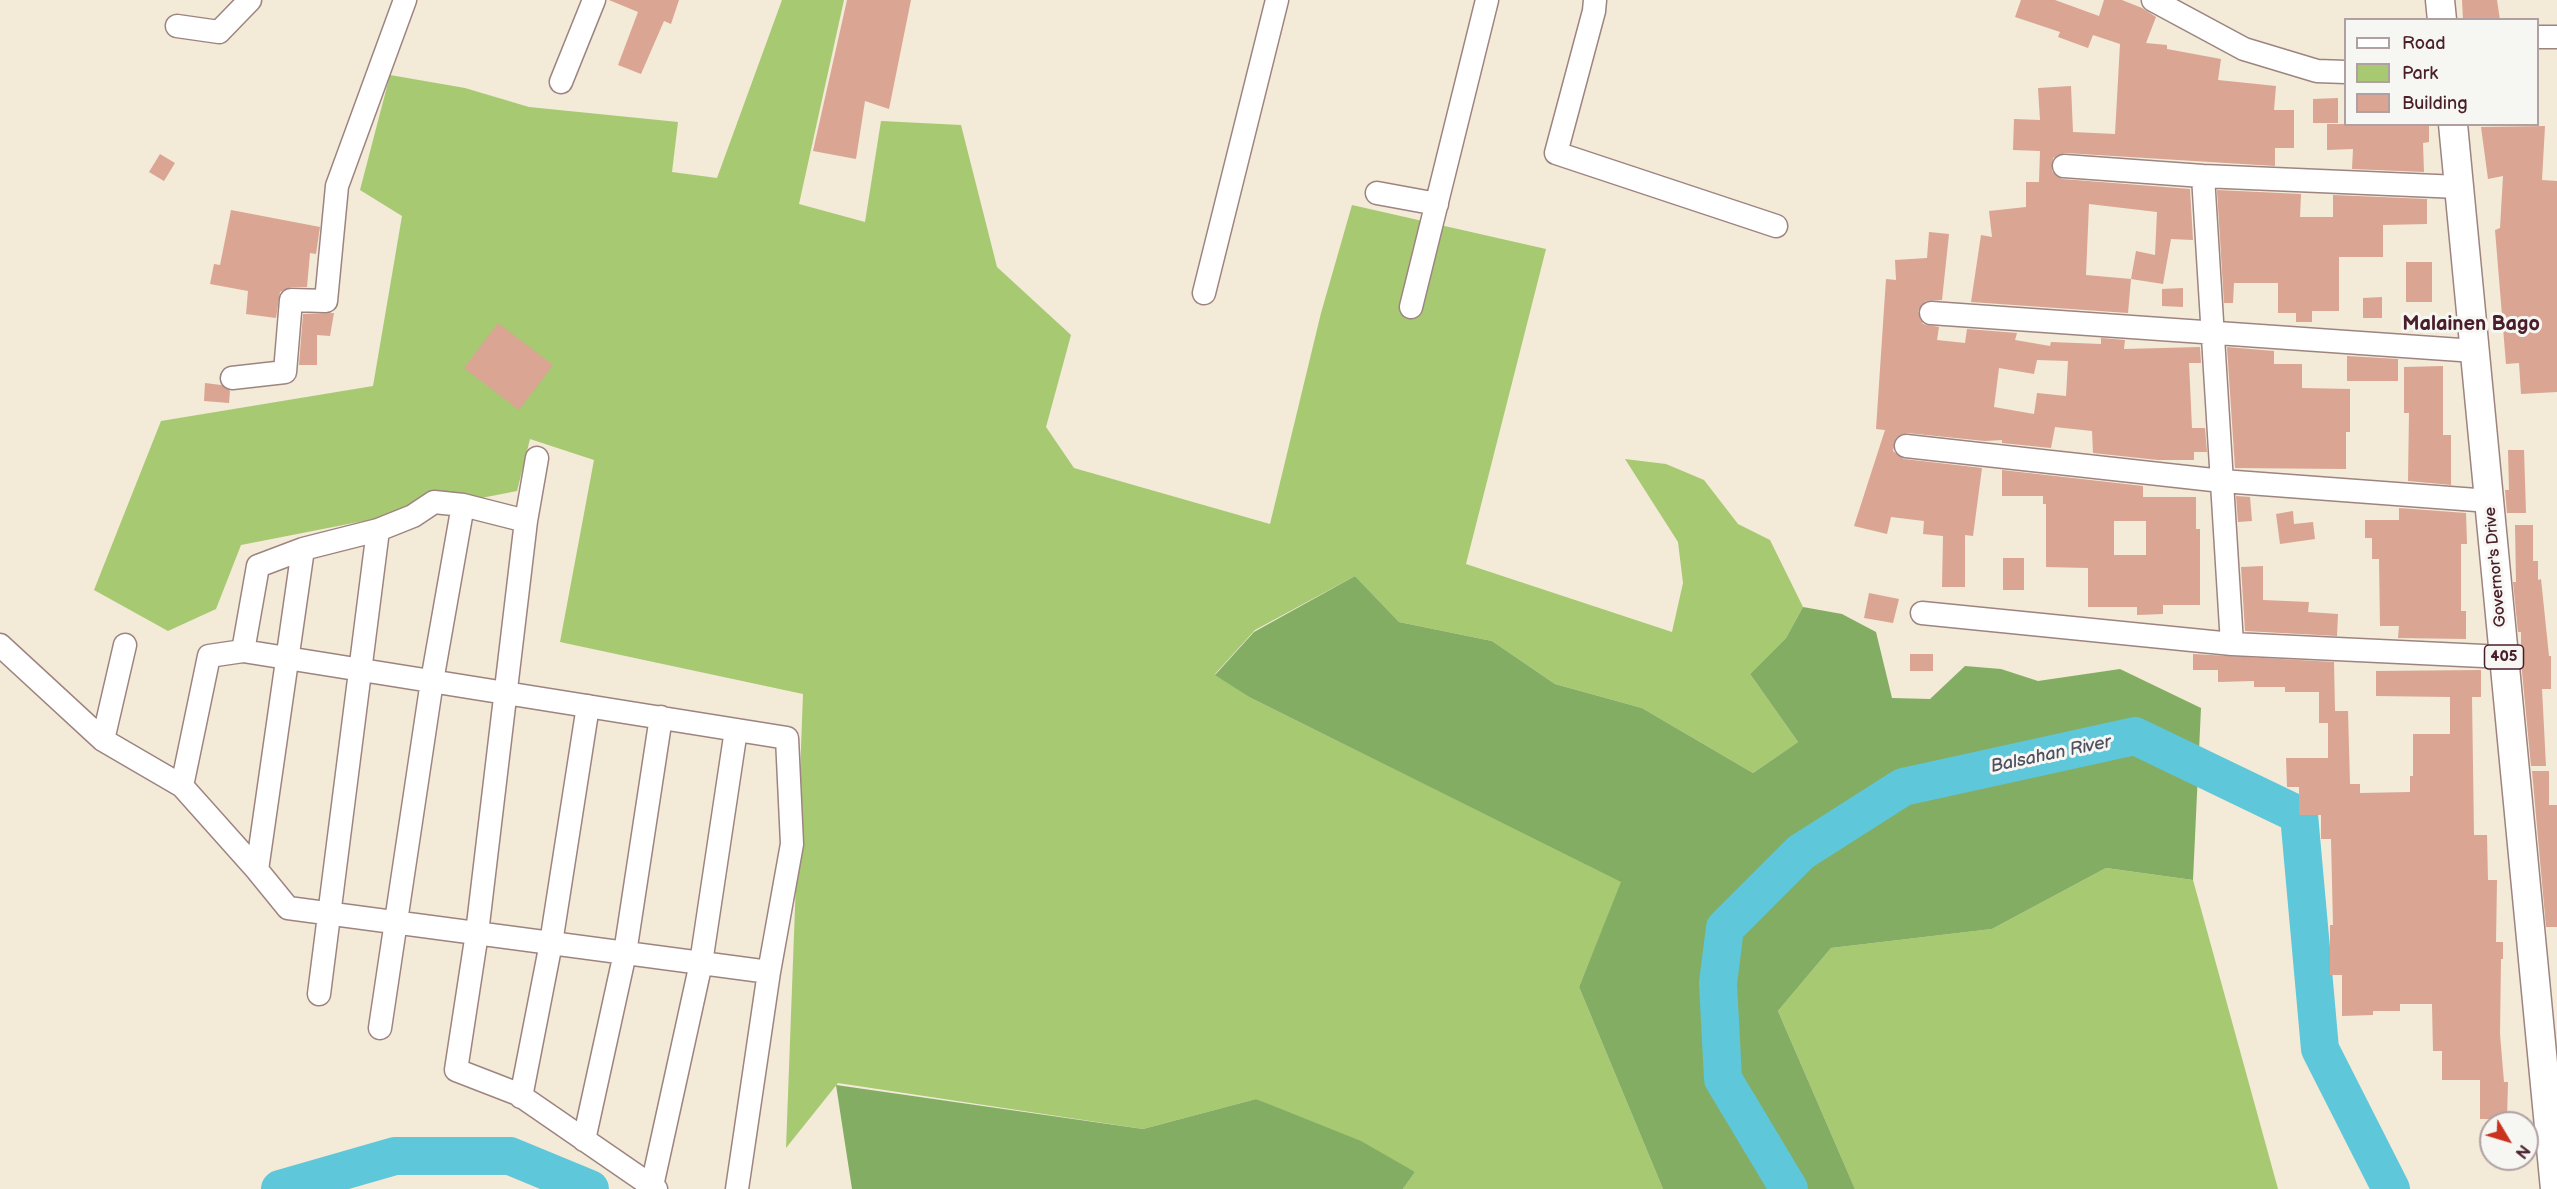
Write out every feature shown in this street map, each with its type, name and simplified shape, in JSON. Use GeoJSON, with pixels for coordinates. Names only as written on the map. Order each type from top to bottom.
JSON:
{"type":"FeatureCollection","features":[{"type":"Feature","properties":{"kind":"main road"},"geometry":{"type":"LineString","coordinates":[[2440,0],[2442,18]]}},
{"type":"Feature","properties":{"kind":"main road","name":"Governor's Drive"},"geometry":{"type":"LineString","coordinates":[[2453,126],[2504,657],[2551,1093],[2555,1189]]}},
{"type":"Feature","properties":{"kind":"street"},"geometry":{"type":"LineString","coordinates":[[177,26],[219,32],[250,0]]}},
{"type":"Feature","properties":{"kind":"street"},"geometry":{"type":"LineString","coordinates":[[232,378],[285,372],[291,300],[326,301],[337,186],[405,0]]}},
{"type":"Feature","properties":{"kind":"street"},"geometry":{"type":"LineString","coordinates":[[561,82],[594,0]]}},
{"type":"Feature","properties":{"kind":"street"},"geometry":{"type":"LineString","coordinates":[[1204,293],[1277,0]]}},
{"type":"Feature","properties":{"kind":"street"},"geometry":{"type":"LineString","coordinates":[[1411,307],[1487,0]]}},
{"type":"Feature","properties":{"kind":"street"},"geometry":{"type":"LineString","coordinates":[[1595,0],[1556,153],[1776,225]]}},
{"type":"Feature","properties":{"kind":"street"},"geometry":{"type":"LineString","coordinates":[[2153,0],[2244,49],[2318,71],[2344,72]]}},
{"type":"Feature","properties":{"kind":"street"},"geometry":{"type":"LineString","coordinates":[[2539,37],[2557,37]]}},
{"type":"Feature","properties":{"kind":"street"},"geometry":{"type":"LineString","coordinates":[[2064,166],[2203,176],[2459,187]]}},
{"type":"Feature","properties":{"kind":"street"},"geometry":{"type":"LineString","coordinates":[[2203,176],[2232,644]]}},
{"type":"Feature","properties":{"kind":"street"},"geometry":{"type":"LineString","coordinates":[[1377,193],[1437,204]]}},
{"type":"Feature","properties":{"kind":"street"},"geometry":{"type":"LineString","coordinates":[[1932,313],[2475,351]]}},
{"type":"Feature","properties":{"kind":"street"},"geometry":{"type":"LineString","coordinates":[[1906,447],[2222,481],[2490,501]]}},
{"type":"Feature","properties":{"kind":"street"},"geometry":{"type":"LineString","coordinates":[[537,458],[526,521],[477,933],[456,1070],[521,1097],[654,1188],[701,963],[736,730]]}},
{"type":"Feature","properties":{"kind":"street"},"geometry":{"type":"LineString","coordinates":[[243,651],[258,566],[303,549],[378,530],[413,516],[434,502],[463,505],[526,521]]}},
{"type":"Feature","properties":{"kind":"street"},"geometry":{"type":"LineString","coordinates":[[380,1028],[432,681],[463,505]]}},
{"type":"Feature","properties":{"kind":"street"},"geometry":{"type":"LineString","coordinates":[[319,994],[378,530]]}},
{"type":"Feature","properties":{"kind":"street"},"geometry":{"type":"LineString","coordinates":[[257,870],[303,549]]}},
{"type":"Feature","properties":{"kind":"street"},"geometry":{"type":"LineString","coordinates":[[1922,613],[2232,644],[2504,657]]}},
{"type":"Feature","properties":{"kind":"street"},"geometry":{"type":"LineString","coordinates":[[0,645],[103,740],[182,786],[288,908],[769,972]]}},
{"type":"Feature","properties":{"kind":"street"},"geometry":{"type":"LineString","coordinates":[[103,740],[125,645]]}},
{"type":"Feature","properties":{"kind":"street"},"geometry":{"type":"LineString","coordinates":[[182,786],[209,656],[243,651],[787,738],[792,844],[769,972],[737,1189]]}},
{"type":"Feature","properties":{"kind":"street"},"geometry":{"type":"LineString","coordinates":[[521,1097],[551,943],[588,706]]}},
{"type":"Feature","properties":{"kind":"street"},"geometry":{"type":"LineString","coordinates":[[584,1140],[625,953],[661,717]]}},
{"type":"Feature","properties":{"kind":"green space"},"geometry":{"type":"Polygon","coordinates":[[[782,0],[844,0],[799,204],[865,222],[881,121],[961,125],[997,267],[1071,335],[1046,427],[1074,468],[1270,524],[1321,313],[1352,205],[1546,249],[1466,564],[1672,632],[1683,583],[1678,542],[1625,459],[1666,464],[1704,480],[1738,524],[1770,540],[1803,607],[1786,638],[1750,674],[1798,742],[1753,773],[1642,708],[1555,684],[1492,641],[1399,622],[1355,576],[1255,630],[1215,674],[1249,697],[1622,882],[1579,987],[1663,1189],[1403,1189],[1415,1172],[1256,1099],[1143,1129],[838,1083],[786,1148],[803,694],[560,642],[594,460],[530,439],[517,491],[241,545],[216,609],[168,631],[94,590],[161,421],[373,386],[402,216],[360,190],[390,75],[465,88],[529,107],[678,122],[672,172],[717,178],[782,0]]]}},
{"type":"Feature","properties":{"kind":"green space"},"geometry":{"type":"Polygon","coordinates":[[[1355,576],[1399,622],[1492,641],[1555,684],[1642,708],[1753,773],[1798,742],[1750,674],[1786,638],[1803,607],[1842,614],[1876,632],[1892,698],[1930,699],[1965,666],[2001,669],[2038,681],[2120,669],[2201,708],[2193,880],[2106,868],[1992,929],[1831,948],[1778,1011],[1855,1189],[1663,1189],[1579,987],[1621,882],[1249,697],[1215,675],[1254,632],[1355,576]]]}},
{"type":"Feature","properties":{"kind":"green space"},"geometry":{"type":"Polygon","coordinates":[[[2106,868],[2193,880],[2278,1189],[1855,1189],[1778,1011],[1831,948],[1992,929],[2106,868]]]}},
{"type":"Feature","properties":{"kind":"green space"},"geometry":{"type":"Polygon","coordinates":[[[836,1085],[1143,1129],[1256,1099],[1361,1141],[1415,1172],[1403,1189],[852,1189],[836,1085]]]}},
{"type":"Feature","properties":{"kind":"building"},"geometry":{"type":"Polygon","coordinates":[[[609,0],[679,0],[671,24],[664,21],[641,74],[618,65],[638,12],[609,0]]]}},
{"type":"Feature","properties":{"kind":"building"},"geometry":{"type":"Polygon","coordinates":[[[847,0],[911,0],[889,109],[865,101],[856,159],[813,151],[847,0]]]}},
{"type":"Feature","properties":{"kind":"building"},"geometry":{"type":"Polygon","coordinates":[[[2021,0],[2055,0],[2099,16],[2104,0],[2122,0],[2156,17],[2146,43],[2167,45],[2167,49],[2221,59],[2218,80],[2276,86],[2274,110],[2294,110],[2294,148],[2275,148],[2275,166],[2065,153],[2053,158],[2052,171],[2062,179],[2190,189],[2193,240],[2171,239],[2163,284],[2131,279],[2128,313],[1971,302],[1981,235],[1992,237],[1989,211],[2026,207],[2026,182],[2039,182],[2040,151],[2013,150],[2014,119],[2040,120],[2038,88],[2071,86],[2073,132],[2115,134],[2120,44],[2093,35],[2088,48],[2058,37],[2060,32],[2015,17],[2021,0]],[[2089,204],[2086,275],[2131,279],[2136,251],[2155,255],[2157,212],[2089,204]]]}},
{"type":"Feature","properties":{"kind":"building"},"geometry":{"type":"Polygon","coordinates":[[[2462,0],[2497,0],[2500,18],[2463,18],[2462,0]]]}},
{"type":"Feature","properties":{"kind":"building"},"geometry":{"type":"Polygon","coordinates":[[[2338,98],[2338,123],[2313,123],[2313,99],[2338,98]]]}},
{"type":"Feature","properties":{"kind":"building"},"geometry":{"type":"Polygon","coordinates":[[[2327,124],[2429,126],[2429,142],[2423,143],[2424,172],[2352,169],[2353,149],[2327,150],[2327,124]]]}},
{"type":"Feature","properties":{"kind":"building"},"geometry":{"type":"Polygon","coordinates":[[[2545,126],[2542,180],[2557,181],[2557,392],[2521,394],[2519,363],[2506,364],[2495,230],[2500,228],[2503,176],[2488,179],[2481,127],[2545,126]]]}},
{"type":"Feature","properties":{"kind":"building"},"geometry":{"type":"Polygon","coordinates":[[[160,154],[175,163],[164,181],[149,172],[160,154]]]}},
{"type":"Feature","properties":{"kind":"building"},"geometry":{"type":"Polygon","coordinates":[[[2217,190],[2301,194],[2300,217],[2333,217],[2333,195],[2427,199],[2427,224],[2383,225],[2383,257],[2339,257],[2339,311],[2312,311],[2312,322],[2296,322],[2296,313],[2278,313],[2278,283],[2234,283],[2233,303],[2224,303],[2217,190]]]}},
{"type":"Feature","properties":{"kind":"building"},"geometry":{"type":"Polygon","coordinates":[[[231,210],[320,227],[316,254],[310,253],[307,287],[291,287],[280,292],[276,318],[246,314],[248,291],[210,284],[214,264],[220,265],[231,210]]]}},
{"type":"Feature","properties":{"kind":"building"},"geometry":{"type":"Polygon","coordinates":[[[1929,232],[1949,234],[1942,300],[1926,301],[1918,311],[1923,324],[1939,327],[1937,340],[1965,343],[1967,329],[2017,333],[2015,340],[2050,346],[2051,342],[2101,344],[2101,338],[2125,340],[2124,349],[2200,347],[2201,363],[2189,363],[2192,428],[2205,428],[2207,452],[2194,452],[2194,460],[2158,460],[2093,453],[2092,431],[2055,427],[2051,448],[2002,443],[2002,440],[1985,441],[1907,433],[1896,438],[1893,451],[1904,459],[1982,468],[1973,536],[1965,535],[1965,587],[1942,587],[1943,536],[1923,534],[1924,521],[1891,517],[1887,534],[1854,526],[1885,430],[1876,429],[1886,279],[1896,280],[1895,260],[1927,258],[1929,232]],[[2037,360],[2034,374],[1999,368],[1994,407],[2034,414],[2037,393],[2066,396],[2068,361],[2037,360]]]}},
{"type":"Feature","properties":{"kind":"building"},"geometry":{"type":"Polygon","coordinates":[[[2406,262],[2432,262],[2432,302],[2406,302],[2406,262]]]}},
{"type":"Feature","properties":{"kind":"building"},"geometry":{"type":"Polygon","coordinates":[[[2183,288],[2183,307],[2162,306],[2162,289],[2183,288]]]}},
{"type":"Feature","properties":{"kind":"building"},"geometry":{"type":"Polygon","coordinates":[[[2382,297],[2382,318],[2363,318],[2363,298],[2382,297]]]}},
{"type":"Feature","properties":{"kind":"building"},"geometry":{"type":"Polygon","coordinates":[[[334,313],[330,336],[317,335],[317,365],[299,365],[303,314],[334,313]]]}},
{"type":"Feature","properties":{"kind":"building"},"geometry":{"type":"Polygon","coordinates":[[[498,323],[553,365],[519,410],[464,368],[498,323]]]}},
{"type":"Feature","properties":{"kind":"building"},"geometry":{"type":"Polygon","coordinates":[[[2227,347],[2274,351],[2274,364],[2302,364],[2302,388],[2350,389],[2350,432],[2346,432],[2346,469],[2235,468],[2227,347]]]}},
{"type":"Feature","properties":{"kind":"building"},"geometry":{"type":"Polygon","coordinates":[[[2347,356],[2398,359],[2398,381],[2347,381],[2347,356]]]}},
{"type":"Feature","properties":{"kind":"building"},"geometry":{"type":"Polygon","coordinates":[[[2443,366],[2443,435],[2451,435],[2451,485],[2408,481],[2409,413],[2404,413],[2404,367],[2443,366]]]}},
{"type":"Feature","properties":{"kind":"building"},"geometry":{"type":"Polygon","coordinates":[[[205,383],[221,385],[230,391],[229,403],[204,401],[205,383]]]}},
{"type":"Feature","properties":{"kind":"building"},"geometry":{"type":"Polygon","coordinates":[[[2508,450],[2524,450],[2526,513],[2507,513],[2505,490],[2509,490],[2508,450]]]}},
{"type":"Feature","properties":{"kind":"building"},"geometry":{"type":"Polygon","coordinates":[[[2002,470],[2143,486],[2143,497],[2196,497],[2196,529],[2200,529],[2200,605],[2163,605],[2163,614],[2137,615],[2137,607],[2088,607],[2088,568],[2046,567],[2046,504],[2043,504],[2043,496],[2002,496],[2002,470]],[[2114,521],[2114,555],[2146,555],[2146,521],[2114,521]]]}},
{"type":"Feature","properties":{"kind":"building"},"geometry":{"type":"Polygon","coordinates":[[[2236,496],[2250,497],[2252,521],[2238,522],[2236,496]]]}},
{"type":"Feature","properties":{"kind":"building"},"geometry":{"type":"Polygon","coordinates":[[[2399,508],[2466,513],[2467,544],[2461,544],[2461,611],[2466,611],[2466,639],[2398,638],[2399,626],[2380,626],[2379,559],[2372,559],[2372,538],[2365,538],[2365,520],[2399,520],[2399,508]]]}},
{"type":"Feature","properties":{"kind":"building"},"geometry":{"type":"Polygon","coordinates":[[[2293,511],[2294,524],[2313,522],[2315,539],[2280,544],[2276,514],[2293,511]]]}},
{"type":"Feature","properties":{"kind":"building"},"geometry":{"type":"Polygon","coordinates":[[[2515,525],[2533,525],[2533,561],[2538,561],[2538,580],[2541,579],[2549,656],[2551,656],[2551,689],[2542,689],[2546,766],[2531,766],[2521,661],[2521,632],[2518,632],[2513,582],[2516,582],[2515,525]]]}},
{"type":"Feature","properties":{"kind":"building"},"geometry":{"type":"Polygon","coordinates":[[[2003,558],[2024,558],[2024,590],[2003,590],[2003,558]]]}},
{"type":"Feature","properties":{"kind":"building"},"geometry":{"type":"Polygon","coordinates":[[[2263,566],[2263,600],[2309,602],[2308,612],[2338,614],[2337,636],[2245,631],[2241,567],[2263,566]]]}},
{"type":"Feature","properties":{"kind":"building"},"geometry":{"type":"Polygon","coordinates":[[[1869,593],[1899,599],[1893,623],[1864,618],[1869,593]]]}},
{"type":"Feature","properties":{"kind":"building"},"geometry":{"type":"Polygon","coordinates":[[[1910,654],[1933,654],[1933,671],[1910,671],[1910,654]]]}},
{"type":"Feature","properties":{"kind":"building"},"geometry":{"type":"Polygon","coordinates":[[[2193,654],[2334,662],[2335,711],[2348,711],[2350,784],[2360,784],[2360,793],[2410,792],[2410,776],[2413,776],[2413,734],[2450,734],[2450,697],[2376,696],[2376,671],[2481,670],[2481,697],[2472,697],[2474,835],[2487,835],[2488,880],[2497,880],[2496,942],[2503,942],[2500,1034],[2504,1082],[2508,1082],[2507,1111],[2480,1111],[2480,1080],[2442,1080],[2442,1051],[2433,1051],[2432,1004],[2400,1004],[2400,1011],[2373,1011],[2373,1015],[2342,1016],[2342,975],[2330,975],[2330,925],[2333,925],[2331,839],[2321,839],[2321,815],[2299,815],[2299,787],[2287,787],[2286,758],[2328,758],[2328,723],[2319,723],[2319,692],[2285,692],[2285,687],[2254,687],[2254,681],[2218,682],[2218,670],[2193,670],[2193,654]]]}},
{"type":"Feature","properties":{"kind":"building"},"geometry":{"type":"Polygon","coordinates":[[[2532,771],[2549,771],[2549,805],[2557,805],[2557,927],[2546,927],[2532,771]]]}},
{"type":"Feature","properties":{"kind":"waterway","name":"Balsahan River"},"geometry":{"type":"LineString","coordinates":[[1789,1189],[1723,1079],[1718,983],[1725,928],[1801,852],[1903,787],[2135,736],[2299,815],[2320,1049],[2391,1189]]}},
{"type":"Feature","properties":{"kind":"waterway","name":"Balsahan River"},"geometry":{"type":"LineString","coordinates":[[280,1189],[395,1156],[510,1156],[590,1189]]}},
{"type":"Feature","properties":{"kind":"district","name":"Malainen Bago"},"geometry":{"type":"Point","coordinates":[2471,325]}}]}
